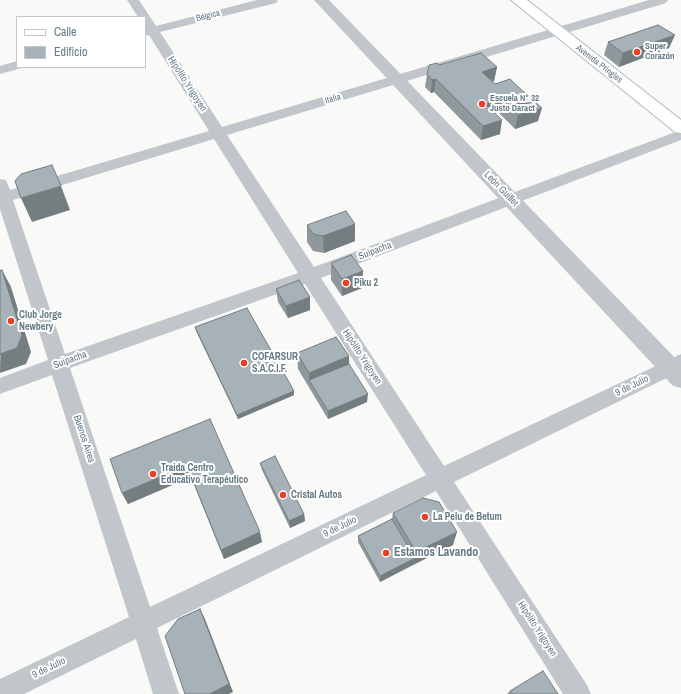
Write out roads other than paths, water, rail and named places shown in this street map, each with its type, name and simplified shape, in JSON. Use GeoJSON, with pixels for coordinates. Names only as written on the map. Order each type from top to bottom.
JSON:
{"type":"FeatureCollection","features":[{"type":"Feature","properties":{"kind":"main road","name":"Avenida Pringles"},"geometry":{"type":"LineString","coordinates":[[518,0],[681,128]]}},
{"type":"Feature","properties":{"kind":"street","name":"Hipólito Yrigoyen"},"geometry":{"type":"LineString","coordinates":[[133,0],[141,16]]}},
{"type":"Feature","properties":{"kind":"street","name":"Bélgica"},"geometry":{"type":"LineString","coordinates":[[146,25],[272,0]]}},
{"type":"Feature","properties":{"kind":"street","name":"León Guillet"},"geometry":{"type":"LineString","coordinates":[[320,0],[511,200],[677,369]]}},
{"type":"Feature","properties":{"kind":"street","name":"Italia"},"geometry":{"type":"LineString","coordinates":[[2,191],[218,134],[662,0]]}},
{"type":"Feature","properties":{"kind":"street","name":"Hipólito Yrigoyen"},"geometry":{"type":"LineString","coordinates":[[146,25],[310,276],[578,694]]}},
{"type":"Feature","properties":{"kind":"street"},"geometry":{"type":"LineString","coordinates":[[0,70],[16,65]]}},
{"type":"Feature","properties":{"kind":"street","name":"Suipacha"},"geometry":{"type":"LineString","coordinates":[[0,386],[310,276],[681,135]]}},
{"type":"Feature","properties":{"kind":"street","name":"Buenos Aires"},"geometry":{"type":"LineString","coordinates":[[2,191],[166,694]]}},
{"type":"Feature","properties":{"kind":"street","name":"9 de Julio"},"geometry":{"type":"LineString","coordinates":[[0,692],[440,479],[677,369]]}},
{"type":"Feature","properties":{"kind":"place","name":"Super Corazón"},"geometry":{"type":"Point","coordinates":[637,52]}},
{"type":"Feature","properties":{"kind":"place","name":"Escuela N° 32 Justo Daract"},"geometry":{"type":"Point","coordinates":[482,104]}},
{"type":"Feature","properties":{"kind":"place","name":"Piku 2"},"geometry":{"type":"Point","coordinates":[346,283]}},
{"type":"Feature","properties":{"kind":"place","name":"Club Jorge Newbery"},"geometry":{"type":"Point","coordinates":[11,321]}},
{"type":"Feature","properties":{"kind":"place","name":"COFARSUR S.A.C.I.F."},"geometry":{"type":"Point","coordinates":[244,363]}},
{"type":"Feature","properties":{"kind":"place","name":"Traida Centro Educativo Terapéutico"},"geometry":{"type":"Point","coordinates":[153,474]}},
{"type":"Feature","properties":{"kind":"place","name":"Cristal Autos"},"geometry":{"type":"Point","coordinates":[283,495]}},
{"type":"Feature","properties":{"kind":"place","name":"La Pelu de Betum"},"geometry":{"type":"Point","coordinates":[425,517]}},
{"type":"Feature","properties":{"kind":"place","name":"Estamos Lavando"},"geometry":{"type":"Point","coordinates":[386,553]}}]}
